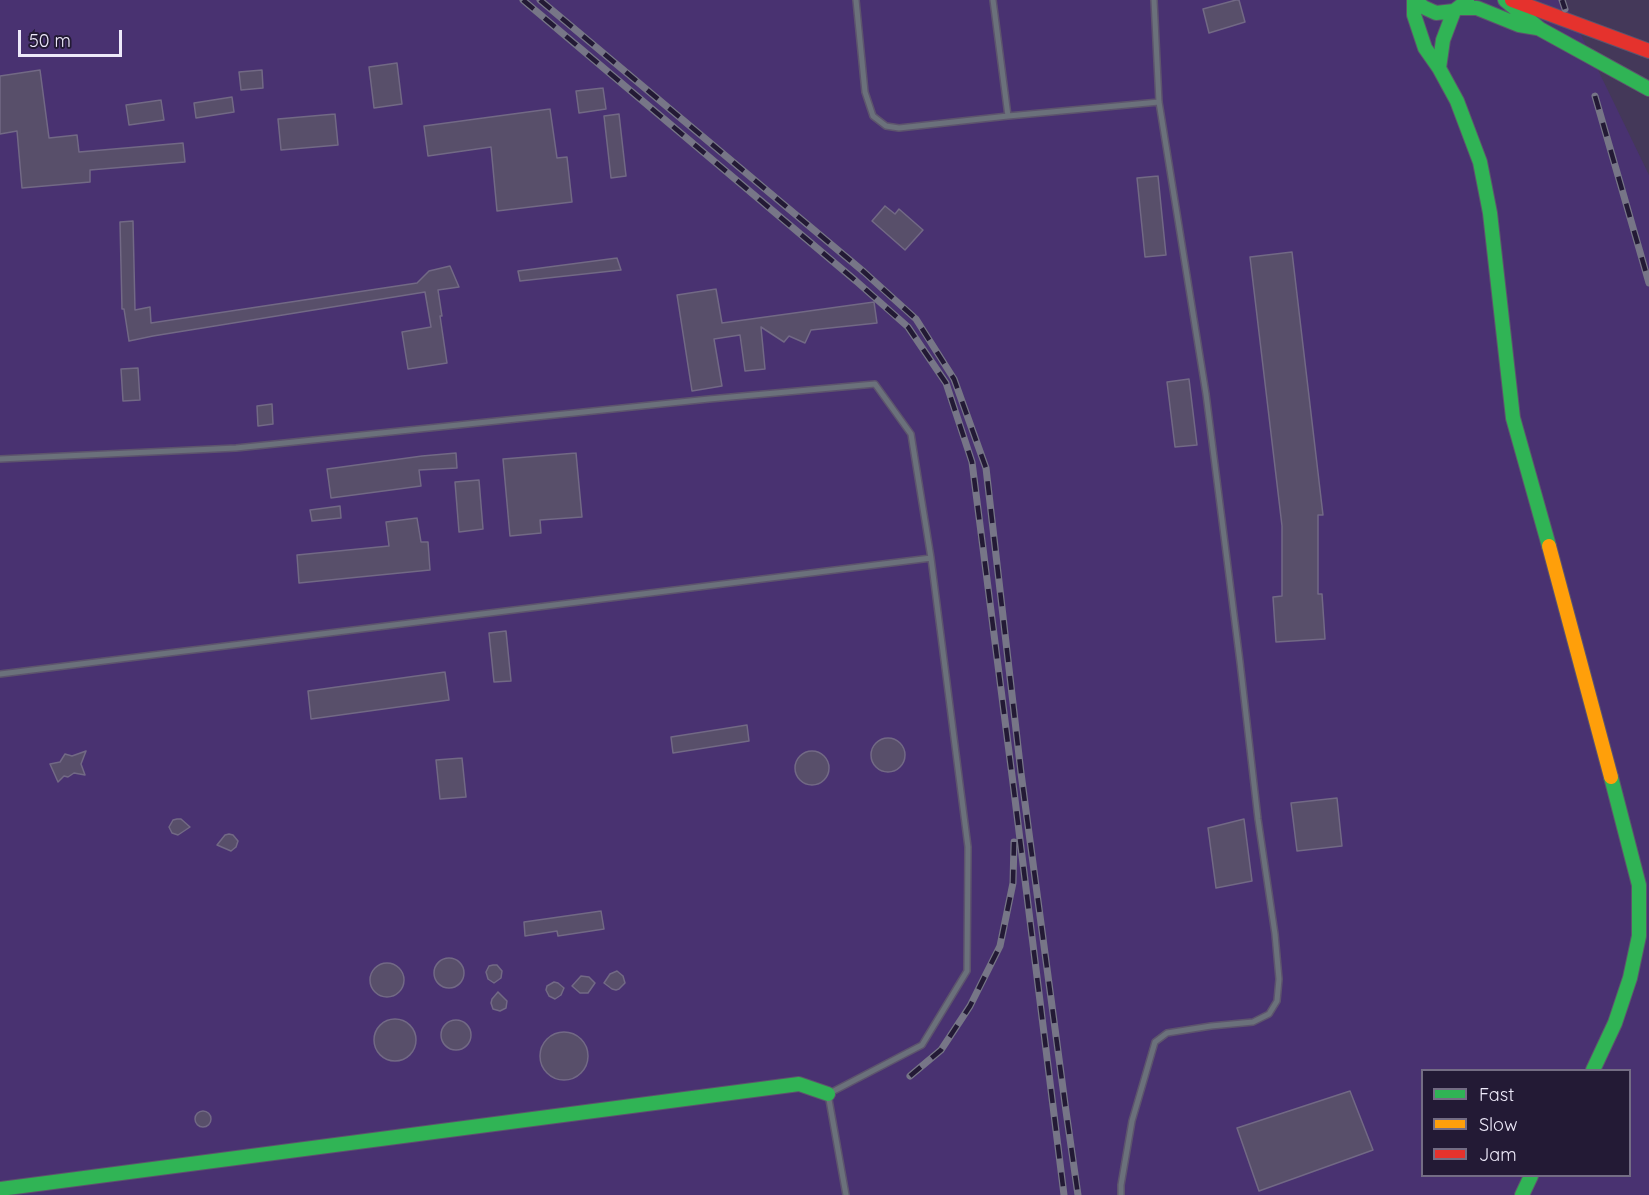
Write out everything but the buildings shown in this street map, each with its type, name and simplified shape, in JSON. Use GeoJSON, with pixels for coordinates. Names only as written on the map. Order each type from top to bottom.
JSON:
{"type":"FeatureCollection","features":[{"type":"Feature","properties":{"kind":"street"},"geometry":{"type":"LineString","coordinates":[[1415,0],[1422,8],[1436,13],[1461,6],[1477,8],[1519,25],[1540,29]]}},
{"type":"Feature","properties":{"kind":"street"},"geometry":{"type":"LineString","coordinates":[[1415,0],[1414,15],[1425,48],[1457,101],[1480,162],[1490,213],[1513,418],[1553,559],[1639,885],[1639,936],[1630,978],[1615,1023],[1594,1069]]}},
{"type":"Feature","properties":{"kind":"street"},"geometry":{"type":"LineString","coordinates":[[1505,0],[1540,29],[1649,89]]}},
{"type":"Feature","properties":{"kind":"street"},"geometry":{"type":"LineString","coordinates":[[1512,0],[1649,51]]}},
{"type":"Feature","properties":{"kind":"street"},"geometry":{"type":"LineString","coordinates":[[1439,68],[1443,39],[1461,6]]}},
{"type":"Feature","properties":{"kind":"street"},"geometry":{"type":"LineString","coordinates":[[0,1189],[800,1084],[828,1094]]}},
{"type":"Feature","properties":{"kind":"street"},"geometry":{"type":"LineString","coordinates":[[1522,1195],[1531,1177]]}},
{"type":"Feature","properties":{"kind":"street"},"geometry":{"type":"LineString","coordinates":[[1529,1195],[1532,1177]]}},
{"type":"Feature","properties":{"kind":"lane"},"geometry":{"type":"LineString","coordinates":[[856,0],[865,92],[873,116],[886,126],[899,128],[1160,102]]}},
{"type":"Feature","properties":{"kind":"lane"},"geometry":{"type":"LineString","coordinates":[[993,0],[1008,116]]}},
{"type":"Feature","properties":{"kind":"lane"},"geometry":{"type":"LineString","coordinates":[[1121,1195],[1132,1121],[1155,1042],[1167,1033],[1253,1022],[1269,1014],[1277,1001],[1279,979],[1206,394],[1160,102],[1154,0]]}},
{"type":"Feature","properties":{"kind":"lane"},"geometry":{"type":"LineString","coordinates":[[0,459],[236,448],[874,384],[911,434],[931,558],[968,847],[967,971],[922,1045],[828,1094],[846,1195]]}},
{"type":"Feature","properties":{"kind":"lane"},"geometry":{"type":"LineString","coordinates":[[0,674],[931,558]]}},
{"type":"Feature","properties":{"kind":"shaded area"},"geometry":{"type":"Polygon","coordinates":[[[0,0],[1564,0],[1649,175],[1649,1195],[0,1195],[0,0]]]}},
{"type":"Feature","properties":{"kind":"railway"},"geometry":{"type":"LineString","coordinates":[[523,0],[908,327],[946,383],[972,462],[1064,1195]]}},
{"type":"Feature","properties":{"kind":"railway"},"geometry":{"type":"LineString","coordinates":[[540,0],[864,272],[916,319],[954,379],[986,468],[1021,773],[1078,1195]]}},
{"type":"Feature","properties":{"kind":"railway"},"geometry":{"type":"LineString","coordinates":[[1562,0],[1565,9]]}},
{"type":"Feature","properties":{"kind":"railway"},"geometry":{"type":"LineString","coordinates":[[1595,96],[1649,283]]}},
{"type":"Feature","properties":{"kind":"railway"},"geometry":{"type":"LineString","coordinates":[[910,1076],[941,1050],[970,1006],[1000,946],[1013,883],[1014,842]]}},
{"type":"Feature","properties":{"kind":"traffic: fast"},"geometry":{"type":"LineString","coordinates":[[1414,0],[1414,15],[1425,48],[1457,101],[1480,162],[1490,213],[1513,418],[1549,546]]}},
{"type":"Feature","properties":{"kind":"traffic: fast"},"geometry":{"type":"LineString","coordinates":[[1415,0],[1436,13],[1454,11],[1467,1]]}},
{"type":"Feature","properties":{"kind":"traffic: fast"},"geometry":{"type":"LineString","coordinates":[[1505,0],[1540,29],[1649,89]]}},
{"type":"Feature","properties":{"kind":"traffic: fast"},"geometry":{"type":"LineString","coordinates":[[1459,8],[1477,8],[1519,25],[1537,28]]}},
{"type":"Feature","properties":{"kind":"traffic: fast"},"geometry":{"type":"LineString","coordinates":[[1439,68],[1443,40],[1454,11]]}},
{"type":"Feature","properties":{"kind":"traffic: fast"},"geometry":{"type":"LineString","coordinates":[[1593,1069],[1615,1023],[1630,978],[1639,936],[1639,885],[1611,777]]}},
{"type":"Feature","properties":{"kind":"traffic: fast"},"geometry":{"type":"LineString","coordinates":[[0,1189],[799,1084],[828,1094]]}},
{"type":"Feature","properties":{"kind":"traffic: fast"},"geometry":{"type":"LineString","coordinates":[[1522,1195],[1531,1177]]}},
{"type":"Feature","properties":{"kind":"traffic: slow"},"geometry":{"type":"LineString","coordinates":[[1549,546],[1611,777]]}},
{"type":"Feature","properties":{"kind":"traffic: jam"},"geometry":{"type":"LineString","coordinates":[[1512,0],[1649,51]]}}]}
